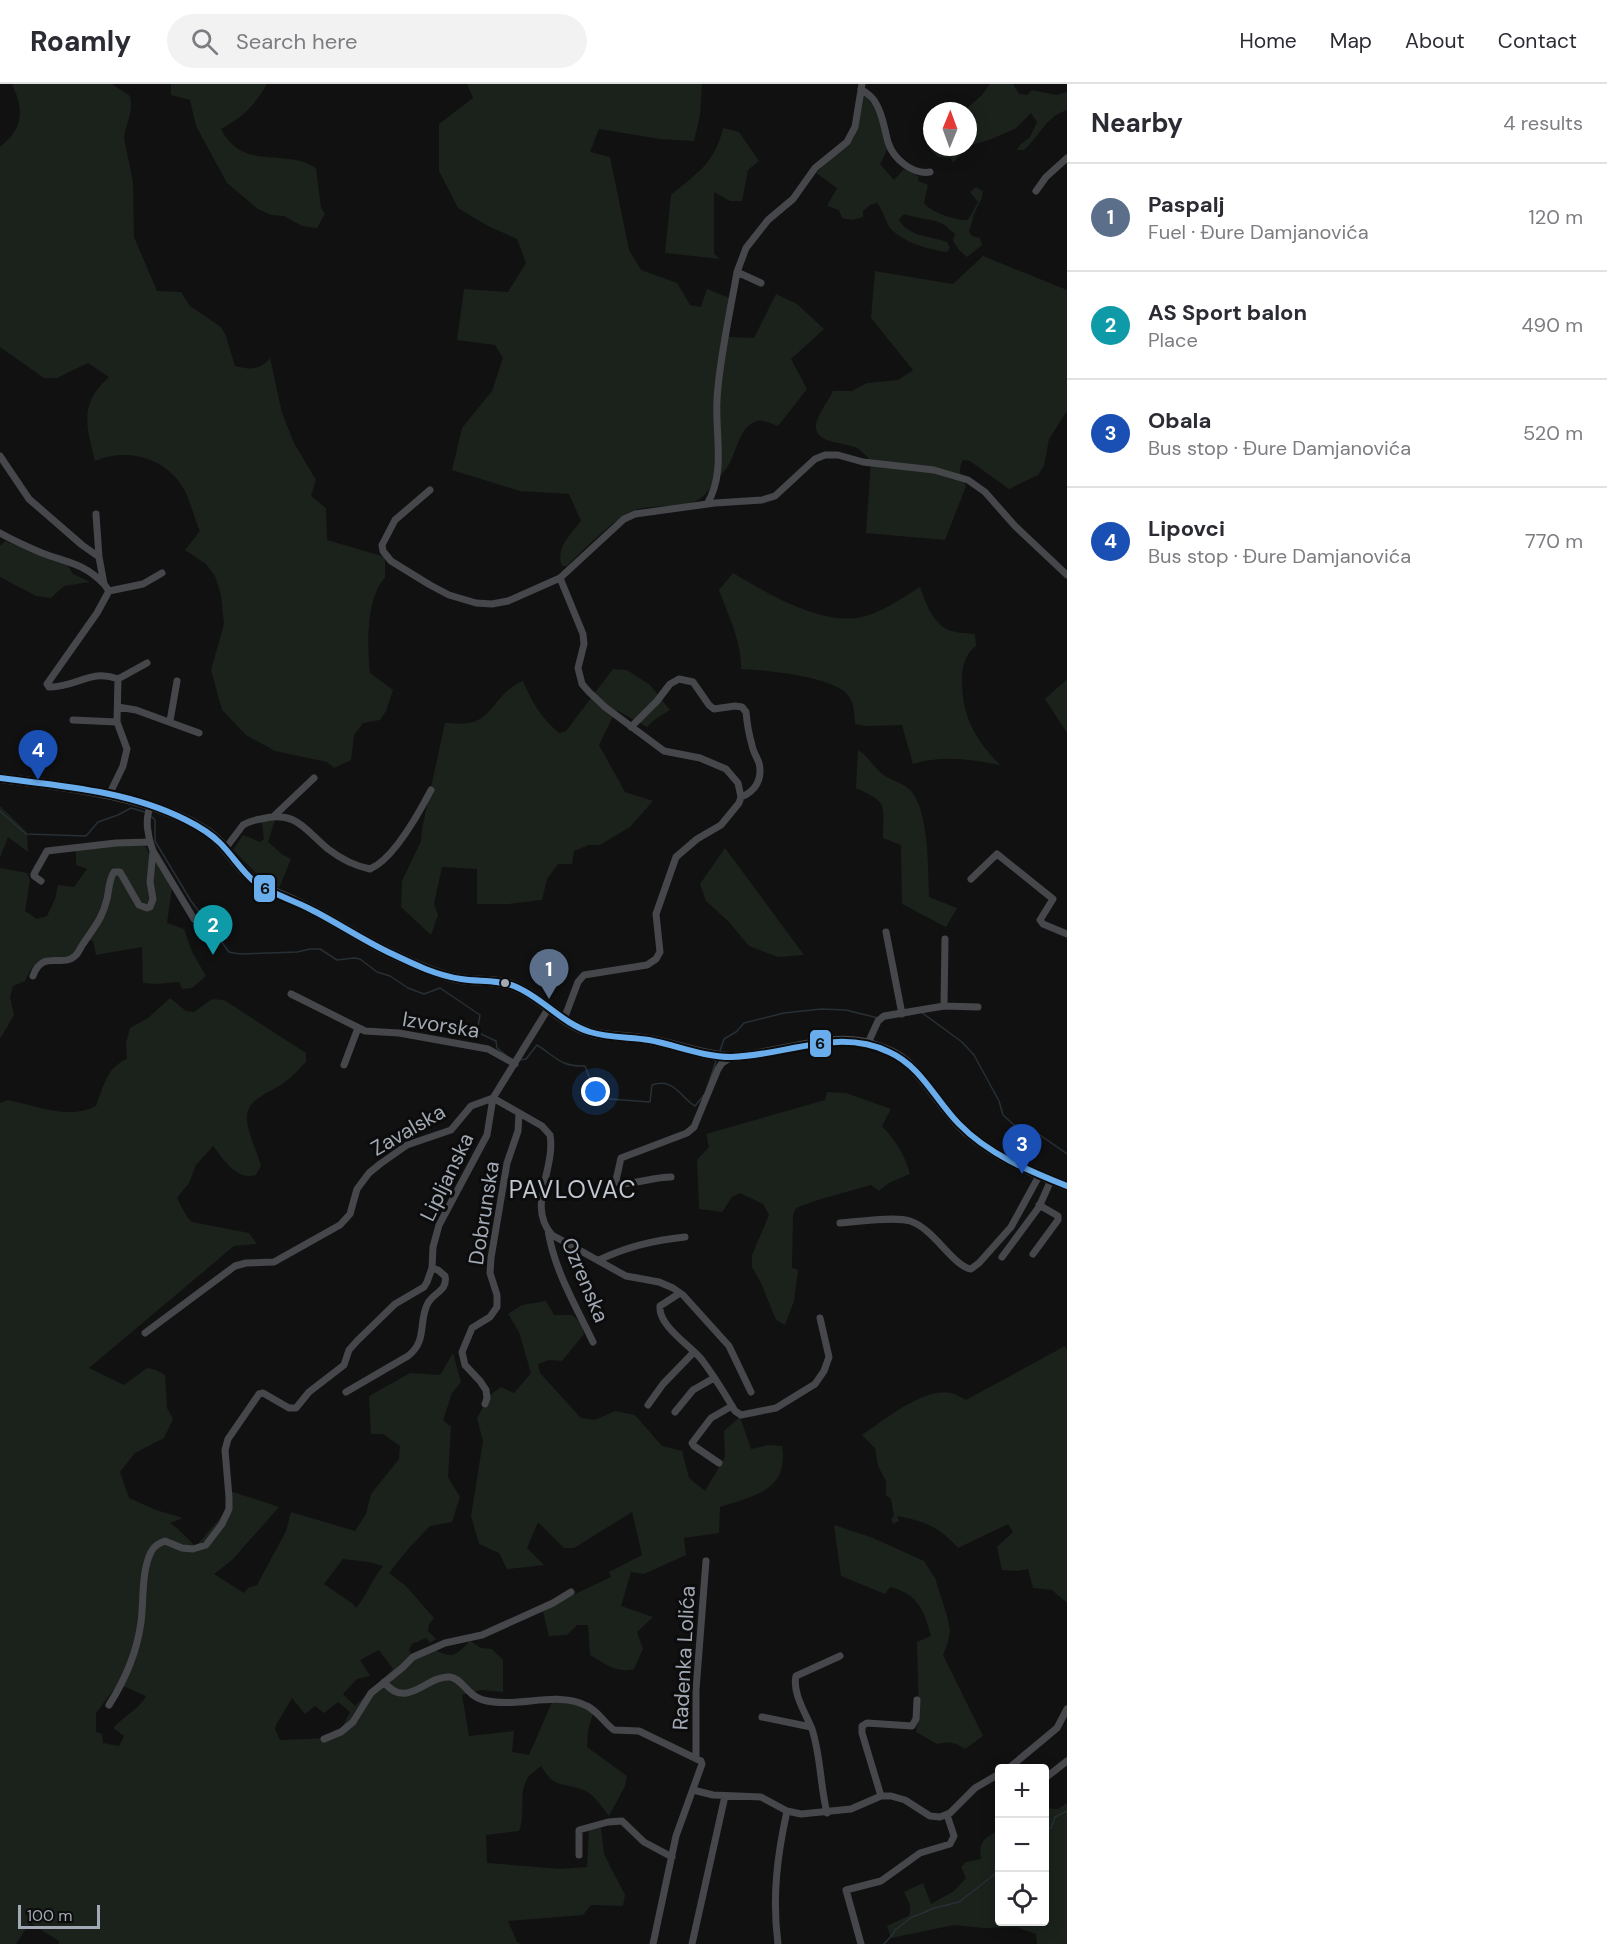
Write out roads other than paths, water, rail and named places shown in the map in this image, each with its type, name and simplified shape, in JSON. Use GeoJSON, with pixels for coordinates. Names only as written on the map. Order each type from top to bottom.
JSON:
{"type":"FeatureCollection","features":[{"type":"Feature","properties":{"kind":"main road"},"geometry":{"type":"LineString","coordinates":[[0,778],[30,780],[109,795],[209,833],[263,888],[295,901],[380,948],[446,976],[512,985],[590,1033],[646,1039],[729,1057],[768,1054],[832,1042],[868,1043],[904,1060],[944,1109],[968,1133],[996,1153],[1039,1176],[1067,1186]]}},
{"type":"Feature","properties":{"kind":"street"},"geometry":{"type":"LineString","coordinates":[[862,87],[874,100],[884,120],[889,146],[914,171],[930,172]]}},
{"type":"Feature","properties":{"kind":"street"},"geometry":{"type":"LineString","coordinates":[[706,504],[712,495],[720,450],[717,401],[737,272],[746,248],[756,234],[768,220],[793,199],[815,168],[847,142],[855,127],[862,87]]}},
{"type":"Feature","properties":{"kind":"street"},"geometry":{"type":"LineString","coordinates":[[1036,191],[1041,183],[1067,158]]}},
{"type":"Feature","properties":{"kind":"street"},"geometry":{"type":"LineString","coordinates":[[737,272],[761,283]]}},
{"type":"Feature","properties":{"kind":"street"},"geometry":{"type":"LineString","coordinates":[[430,490],[395,520],[382,545],[383,551],[391,561],[449,595],[476,603],[492,604],[508,601],[560,578],[624,519],[635,514],[706,504],[762,500],[775,496],[815,459],[825,455],[934,470],[968,480],[978,485],[1015,526],[1067,574]]}},
{"type":"Feature","properties":{"kind":"street"},"geometry":{"type":"LineString","coordinates":[[0,456],[29,499],[99,557]]}},
{"type":"Feature","properties":{"kind":"street"},"geometry":{"type":"LineString","coordinates":[[96,514],[99,557],[104,584]]}},
{"type":"Feature","properties":{"kind":"street"},"geometry":{"type":"LineString","coordinates":[[0,533],[44,554],[77,564],[91,572],[109,591]]}},
{"type":"Feature","properties":{"kind":"street"},"geometry":{"type":"LineString","coordinates":[[147,663],[118,679],[105,674],[65,686],[50,687],[47,684],[97,613],[109,591],[143,584],[162,573]]}},
{"type":"Feature","properties":{"kind":"street"},"geometry":{"type":"LineString","coordinates":[[560,578],[583,634],[584,644],[578,668],[582,684],[605,708],[664,751],[700,758],[726,769],[738,783],[741,797],[739,803],[721,825],[698,838],[676,857],[656,914],[660,952],[656,959],[647,965],[584,975],[578,982],[564,1019]]}},
{"type":"Feature","properties":{"kind":"street"},"geometry":{"type":"LineString","coordinates":[[109,795],[123,766],[127,749],[117,722],[118,679]]}},
{"type":"Feature","properties":{"kind":"street"},"geometry":{"type":"LineString","coordinates":[[632,727],[670,684],[679,679],[693,682],[714,709],[742,707],[746,712],[751,744],[754,755],[759,761],[759,771],[758,782],[751,794],[741,797]]}},
{"type":"Feature","properties":{"kind":"street"},"geometry":{"type":"LineString","coordinates":[[170,721],[177,681]]}},
{"type":"Feature","properties":{"kind":"street"},"geometry":{"type":"LineString","coordinates":[[118,707],[136,710],[199,733]]}},
{"type":"Feature","properties":{"kind":"street"},"geometry":{"type":"LineString","coordinates":[[73,720],[117,722]]}},
{"type":"Feature","properties":{"kind":"street"},"geometry":{"type":"LineString","coordinates":[[274,815],[314,778]]}},
{"type":"Feature","properties":{"kind":"street"},"geometry":{"type":"LineString","coordinates":[[225,849],[243,825],[274,815],[286,816],[297,822],[328,849],[349,862],[370,869],[377,866],[395,846],[430,790]]}},
{"type":"Feature","properties":{"kind":"street"},"geometry":{"type":"LineString","coordinates":[[148,811],[149,842],[194,919]]}},
{"type":"Feature","properties":{"kind":"street"},"geometry":{"type":"LineString","coordinates":[[41,881],[34,874],[47,851],[116,843],[149,842]]}},
{"type":"Feature","properties":{"kind":"street"},"geometry":{"type":"LineString","coordinates":[[33,976],[36,968],[50,960],[70,960],[77,955],[103,913],[114,872],[120,872],[139,905],[150,907],[153,899],[150,882],[153,851]]}},
{"type":"Feature","properties":{"kind":"street"},"geometry":{"type":"LineString","coordinates":[[970,879],[998,854],[1053,899],[1040,920],[1043,924],[1067,934]]}},
{"type":"Feature","properties":{"kind":"street"},"geometry":{"type":"LineString","coordinates":[[886,932],[902,1014]]}},
{"type":"Feature","properties":{"kind":"street"},"geometry":{"type":"LineString","coordinates":[[944,1006],[945,939]]}},
{"type":"Feature","properties":{"kind":"street","name":"Izvorska"},"geometry":{"type":"LineString","coordinates":[[291,994],[358,1029],[488,1049],[517,1061]]}},
{"type":"Feature","properties":{"kind":"street"},"geometry":{"type":"LineString","coordinates":[[868,1043],[879,1019],[944,1006],[978,1007]]}},
{"type":"Feature","properties":{"kind":"street","name":"Lipljanska"},"geometry":{"type":"LineString","coordinates":[[109,1705],[124,1679],[138,1639],[145,1577],[152,1550],[156,1545],[165,1541],[187,1549],[206,1545],[222,1524],[229,1509],[229,1484],[224,1459],[228,1439],[259,1394],[263,1393],[289,1407],[296,1408],[309,1392],[344,1365],[349,1350],[395,1304],[424,1287],[432,1268],[439,1226],[487,1135],[493,1098],[549,1009]]}},
{"type":"Feature","properties":{"kind":"street"},"geometry":{"type":"LineString","coordinates":[[344,1065],[358,1029]]}},
{"type":"Feature","properties":{"kind":"street"},"geometry":{"type":"LineString","coordinates":[[671,1177],[656,1177],[630,1184],[619,1184],[616,1180],[621,1158],[687,1133],[694,1127],[718,1069],[729,1057]]}},
{"type":"Feature","properties":{"kind":"street","name":"Ozrenska"},"geometry":{"type":"LineString","coordinates":[[493,1098],[542,1126],[550,1135],[548,1166],[540,1205],[544,1226],[552,1235],[630,1278],[659,1282],[681,1293],[729,1346],[751,1392]]}},
{"type":"Feature","properties":{"kind":"street","name":"Zavalska"},"geometry":{"type":"LineString","coordinates":[[145,1333],[235,1266],[246,1263],[274,1262],[340,1225],[350,1214],[357,1189],[380,1164],[407,1145],[452,1130],[471,1106],[493,1098]]}},
{"type":"Feature","properties":{"kind":"street","name":"Dobrunska"},"geometry":{"type":"LineString","coordinates":[[484,1404],[487,1398],[486,1390],[465,1365],[462,1352],[472,1328],[490,1317],[497,1307],[497,1295],[490,1273],[491,1258],[507,1163],[516,1138],[519,1113]]}},
{"type":"Feature","properties":{"kind":"street"},"geometry":{"type":"LineString","coordinates":[[840,1223],[898,1219],[911,1221],[935,1237],[962,1266],[971,1269],[1011,1227],[1039,1176]]}},
{"type":"Feature","properties":{"kind":"street"},"geometry":{"type":"LineString","coordinates":[[1002,1257],[1039,1205],[1051,1180]]}},
{"type":"Feature","properties":{"kind":"street"},"geometry":{"type":"LineString","coordinates":[[1034,1254],[1058,1220],[1058,1216],[1039,1205]]}},
{"type":"Feature","properties":{"kind":"street","name":"Ozrenska"},"geometry":{"type":"LineString","coordinates":[[548,1230],[564,1283],[593,1342]]}},
{"type":"Feature","properties":{"kind":"street","name":"Ozrenska"},"geometry":{"type":"LineString","coordinates":[[598,1260],[648,1242],[685,1237]]}},
{"type":"Feature","properties":{"kind":"street"},"geometry":{"type":"LineString","coordinates":[[346,1392],[408,1356],[416,1348],[422,1334],[427,1305],[441,1292],[446,1283],[445,1276],[432,1268]]}},
{"type":"Feature","properties":{"kind":"street"},"geometry":{"type":"LineString","coordinates":[[681,1293],[660,1306],[660,1311],[674,1334],[701,1359],[732,1406],[741,1415],[776,1408],[815,1384],[824,1371],[829,1357],[820,1318]]}},
{"type":"Feature","properties":{"kind":"street"},"geometry":{"type":"LineString","coordinates":[[648,1405],[663,1384],[694,1352]]}},
{"type":"Feature","properties":{"kind":"street"},"geometry":{"type":"LineString","coordinates":[[675,1412],[693,1390],[714,1378]]}},
{"type":"Feature","properties":{"kind":"street"},"geometry":{"type":"LineString","coordinates":[[719,1463],[692,1443],[711,1418],[732,1406]]}},
{"type":"Feature","properties":{"kind":"street","name":"Radenka Lolića"},"geometry":{"type":"LineString","coordinates":[[696,1758],[696,1690],[706,1561]]}},
{"type":"Feature","properties":{"kind":"street"},"geometry":{"type":"LineString","coordinates":[[324,1739],[341,1732],[353,1722],[367,1697],[413,1657],[445,1642],[482,1635],[553,1603],[571,1592]]}},
{"type":"Feature","properties":{"kind":"street"},"geometry":{"type":"LineString","coordinates":[[827,1813],[818,1751],[798,1696],[795,1677],[840,1656]]}},
{"type":"Feature","properties":{"kind":"street","name":"Radenka Lolića"},"geometry":{"type":"LineString","coordinates":[[384,1682],[388,1688],[402,1693],[415,1690],[443,1677],[454,1677],[471,1695],[483,1700],[508,1703],[558,1699],[573,1701],[590,1707],[614,1730],[639,1731],[701,1761],[693,1790]]}},
{"type":"Feature","properties":{"kind":"street"},"geometry":{"type":"LineString","coordinates":[[881,1796],[862,1733],[862,1726],[867,1723],[912,1726],[916,1719],[917,1700]]}},
{"type":"Feature","properties":{"kind":"street"},"geometry":{"type":"LineString","coordinates":[[1014,1764],[1057,1728],[1067,1709]]}},
{"type":"Feature","properties":{"kind":"street"},"geometry":{"type":"LineString","coordinates":[[762,1717],[811,1727]]}},
{"type":"Feature","properties":{"kind":"street"},"geometry":{"type":"LineString","coordinates":[[1049,1775],[1067,1761]]}},
{"type":"Feature","properties":{"kind":"street"},"geometry":{"type":"LineString","coordinates":[[653,1944],[672,1857],[684,1811],[693,1790],[725,1796],[761,1797],[787,1811],[801,1814],[851,1809],[881,1796],[891,1796],[905,1800],[933,1817],[947,1815],[969,1793],[995,1777]]}},
{"type":"Feature","properties":{"kind":"street"},"geometry":{"type":"LineString","coordinates":[[692,1944],[725,1796]]}},
{"type":"Feature","properties":{"kind":"street"},"geometry":{"type":"LineString","coordinates":[[778,1944],[775,1907],[776,1871],[787,1811]]}},
{"type":"Feature","properties":{"kind":"street"},"geometry":{"type":"LineString","coordinates":[[861,1944],[846,1890],[881,1881],[920,1853],[950,1844],[954,1836],[947,1815]]}},
{"type":"Feature","properties":{"kind":"street"},"geometry":{"type":"LineString","coordinates":[[579,1855],[579,1830],[618,1821],[625,1823],[644,1842],[672,1857]]}},
{"type":"Feature","properties":{"kind":"waterway"},"geometry":{"type":"LineString","coordinates":[[0,811],[26,834],[86,836],[98,822],[131,808],[145,812]]}},
{"type":"Feature","properties":{"kind":"waterway"},"geometry":{"type":"LineString","coordinates":[[150,815],[155,820],[155,841],[191,901],[229,952],[240,954],[320,949],[337,960],[360,959],[377,972],[390,976],[408,988],[424,994],[440,988],[480,1015],[477,1032],[496,1041],[497,1048],[507,1056]]}},
{"type":"Feature","properties":{"kind":"waterway"},"geometry":{"type":"LineString","coordinates":[[720,1051],[724,1039],[736,1032],[744,1023],[784,1013],[821,1009],[846,1010],[878,1018]]}},
{"type":"Feature","properties":{"kind":"waterway"},"geometry":{"type":"LineString","coordinates":[[921,1012],[962,1042],[974,1055],[999,1101],[1003,1115],[1014,1125],[1030,1128],[1067,1154]]}},
{"type":"Feature","properties":{"kind":"waterway"},"geometry":{"type":"LineString","coordinates":[[886,1019],[914,1014]]}},
{"type":"Feature","properties":{"kind":"waterway"},"geometry":{"type":"LineString","coordinates":[[519,1060],[526,1059],[537,1045],[564,1063],[585,1066],[597,1098],[650,1102],[652,1085],[660,1083],[672,1086],[695,1106],[704,1095]]}},
{"type":"Feature","properties":{"kind":"waterway"},"geometry":{"type":"LineString","coordinates":[[707,1088],[716,1061]]}},
{"type":"Feature","properties":{"kind":"waterway"},"geometry":{"type":"LineString","coordinates":[[1049,1829],[1055,1817],[1067,1811]]}},
{"type":"Feature","properties":{"kind":"waterway"},"geometry":{"type":"LineString","coordinates":[[884,1944],[895,1930],[912,1917],[931,1909],[959,1902],[998,1872]]}},
{"type":"Feature","properties":{"kind":"place","name":"Lipovci"},"geometry":{"type":"Point","coordinates":[38,780]}},
{"type":"Feature","properties":{"kind":"place","name":"AS Sport balon"},"geometry":{"type":"Point","coordinates":[213,955]}},
{"type":"Feature","properties":{"kind":"place","name":"Paspalj"},"geometry":{"type":"Point","coordinates":[549,999]}},
{"type":"Feature","properties":{"kind":"place","name":"Obala"},"geometry":{"type":"Point","coordinates":[1022,1174]}},
{"type":"Feature","properties":{"kind":"district","name":"PAVLOVAC"},"geometry":{"type":"Point","coordinates":[573,1190]}}]}
